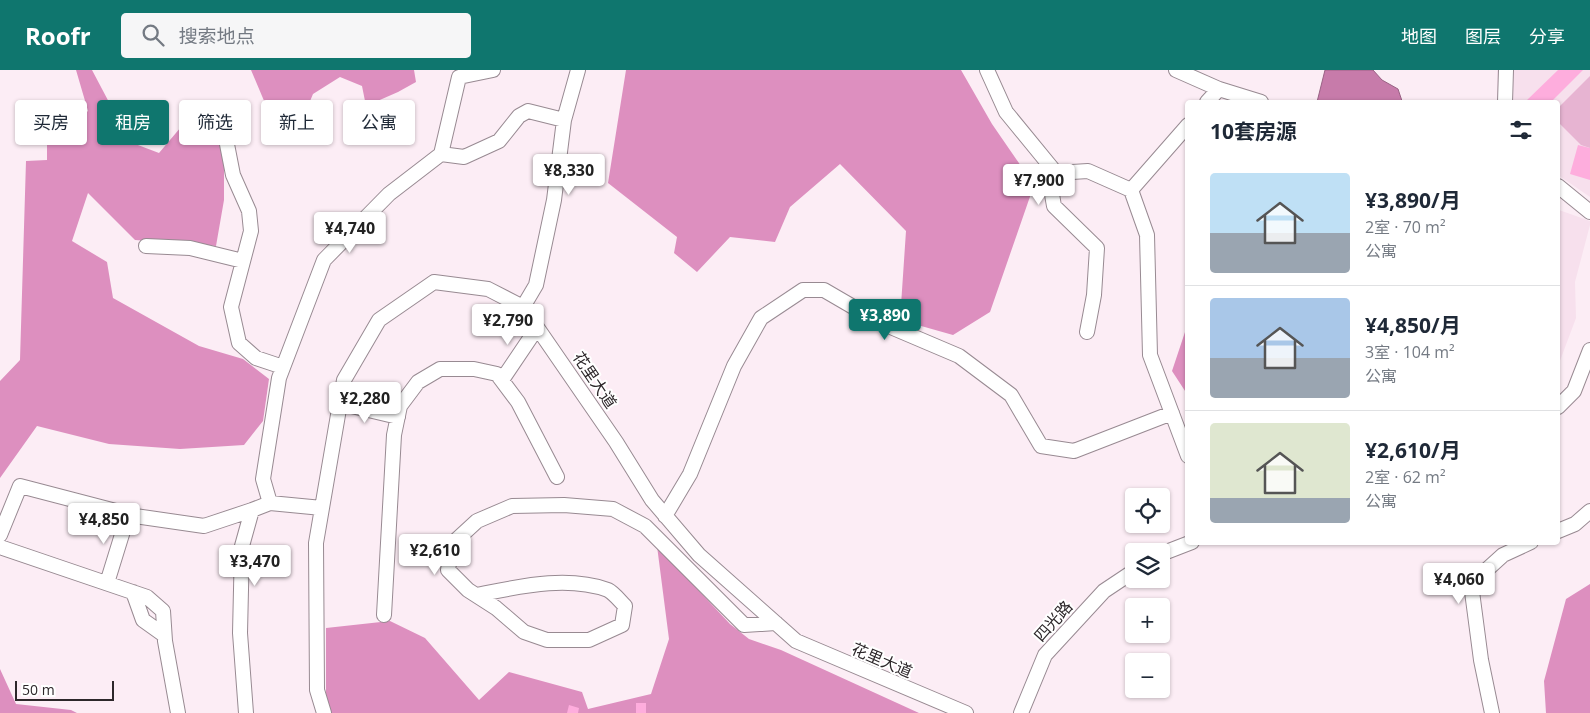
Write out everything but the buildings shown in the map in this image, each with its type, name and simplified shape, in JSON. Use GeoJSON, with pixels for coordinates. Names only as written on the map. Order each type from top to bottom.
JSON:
{"type":"FeatureCollection","features":[{"type":"Feature","properties":{"kind":"street"},"geometry":{"type":"LineString","coordinates":[[270,503],[263,479],[280,378],[324,260],[389,194],[441,154],[459,77],[492,70]]}},
{"type":"Feature","properties":{"kind":"street"},"geometry":{"type":"LineString","coordinates":[[523,307],[536,285],[554,200],[564,120],[578,70]]}},
{"type":"Feature","properties":{"kind":"street"},"geometry":{"type":"LineString","coordinates":[[987,70],[1006,112],[1056,173]]}},
{"type":"Feature","properties":{"kind":"street"},"geometry":{"type":"LineString","coordinates":[[1176,70],[1219,89],[1255,100]]}},
{"type":"Feature","properties":{"kind":"street"},"geometry":{"type":"LineString","coordinates":[[1506,70],[1506,100]]}},
{"type":"Feature","properties":{"kind":"street"},"geometry":{"type":"LineString","coordinates":[[1209,100],[1219,89]]}},
{"type":"Feature","properties":{"kind":"street"},"geometry":{"type":"LineString","coordinates":[[441,154],[464,157],[499,141],[519,116],[528,111],[564,120]]}},
{"type":"Feature","properties":{"kind":"street"},"geometry":{"type":"LineString","coordinates":[[1131,190],[1185,128]]}},
{"type":"Feature","properties":{"kind":"street"},"geometry":{"type":"LineString","coordinates":[[227,145],[233,175],[248,212],[251,231],[230,307],[239,343],[256,358],[283,367]]}},
{"type":"Feature","properties":{"kind":"street"},"geometry":{"type":"LineString","coordinates":[[1056,173],[1088,171],[1131,190],[1148,235],[1150,355],[1185,448]]}},
{"type":"Feature","properties":{"kind":"street"},"geometry":{"type":"LineString","coordinates":[[1056,173],[1050,183],[1054,206],[1097,248],[1094,295],[1087,332]]}},
{"type":"Feature","properties":{"kind":"street"},"geometry":{"type":"LineString","coordinates":[[1560,188],[1590,212]]}},
{"type":"Feature","properties":{"kind":"street"},"geometry":{"type":"LineString","coordinates":[[146,246],[190,248],[243,261]]}},
{"type":"Feature","properties":{"kind":"street","name":"花里大道"},"geometry":{"type":"LineString","coordinates":[[324,713],[317,680],[316,543],[344,380],[379,320],[434,282],[488,289],[523,307],[616,442],[652,500],[665,516],[698,555],[796,641],[966,713]]}},
{"type":"Feature","properties":{"kind":"street"},"geometry":{"type":"LineString","coordinates":[[665,516],[690,474],[734,366],[760,318],[803,290],[824,290],[879,322],[959,356],[1011,395],[1041,446],[1074,451],[1172,413]]}},
{"type":"Feature","properties":{"kind":"street"},"geometry":{"type":"LineString","coordinates":[[502,380],[537,328]]}},
{"type":"Feature","properties":{"kind":"street"},"geometry":{"type":"LineString","coordinates":[[1560,405],[1574,390],[1590,353]]}},
{"type":"Feature","properties":{"kind":"street"},"geometry":{"type":"LineString","coordinates":[[384,615],[394,435],[400,406],[418,382],[440,369],[474,369],[497,374],[518,402],[557,477]]}},
{"type":"Feature","properties":{"kind":"street"},"geometry":{"type":"LineString","coordinates":[[339,403],[398,417]]}},
{"type":"Feature","properties":{"kind":"street"},"geometry":{"type":"LineString","coordinates":[[0,535],[20,486],[128,515],[204,526],[270,503],[322,508]]}},
{"type":"Feature","properties":{"kind":"street"},"geometry":{"type":"LineString","coordinates":[[476,596],[536,584],[579,584],[610,591],[625,606],[622,625],[589,640],[547,640],[524,632],[496,608],[476,596],[468,590],[448,570],[452,544],[477,521],[512,506],[564,505],[613,509],[645,526],[744,625],[776,623]]}},
{"type":"Feature","properties":{"kind":"street"},"geometry":{"type":"LineString","coordinates":[[246,713],[240,633],[242,546],[252,510]]}},
{"type":"Feature","properties":{"kind":"street"},"geometry":{"type":"LineString","coordinates":[[1560,530],[1575,524],[1590,511]]}},
{"type":"Feature","properties":{"kind":"street"},"geometry":{"type":"LineString","coordinates":[[107,583],[128,515]]}},
{"type":"Feature","properties":{"kind":"street"},"geometry":{"type":"LineString","coordinates":[[1170,551],[1185,545]]}},
{"type":"Feature","properties":{"kind":"street"},"geometry":{"type":"LineString","coordinates":[[1492,713],[1481,660],[1471,584],[1503,555],[1525,545]]}},
{"type":"Feature","properties":{"kind":"street"},"geometry":{"type":"LineString","coordinates":[[0,547],[147,597],[163,611],[164,635],[178,713]]}},
{"type":"Feature","properties":{"kind":"street","name":"四光路"},"geometry":{"type":"LineString","coordinates":[[1021,713],[1045,655],[1104,591],[1125,577]]}},
{"type":"Feature","properties":{"kind":"street"},"geometry":{"type":"LineString","coordinates":[[133,592],[143,620],[164,635]]}},
{"type":"Feature","properties":{"kind":"shaded area"},"geometry":{"type":"Polygon","coordinates":[[[76,70],[92,70],[108,100],[97,100],[97,145],[138,145],[159,153],[166,145],[169,145],[169,141],[179,129],[179,145],[224,145],[224,200],[216,246],[135,240],[88,193],[72,241],[107,262],[113,298],[199,346],[243,359],[269,379],[263,421],[244,445],[180,449],[109,444],[37,426],[0,478],[0,381],[20,360],[26,161],[47,160],[47,145],[87,145],[88,111],[87,100],[85,100],[76,70]]]}},
{"type":"Feature","properties":{"kind":"shaded area"},"geometry":{"type":"Polygon","coordinates":[[[251,70],[414,70],[416,82],[380,100],[365,100],[362,86],[340,77],[313,94],[310,100],[264,100],[251,70]]]}},
{"type":"Feature","properties":{"kind":"shaded area"},"geometry":{"type":"Polygon","coordinates":[[[626,70],[961,70],[992,124],[1034,185],[990,312],[953,335],[900,320],[906,231],[840,164],[790,207],[775,242],[730,237],[697,272],[674,253],[677,237],[608,183],[626,70]]]}},
{"type":"Feature","properties":{"kind":"shaded area"},"geometry":{"type":"Polygon","coordinates":[[[1325,70],[1373,70],[1382,80],[1398,89],[1402,100],[1318,100],[1325,70]]]}},
{"type":"Feature","properties":{"kind":"shaded area"},"geometry":{"type":"Polygon","coordinates":[[[1497,70],[1590,70],[1590,197],[1560,176],[1560,100],[1497,100],[1497,70]]]}},
{"type":"Feature","properties":{"kind":"shaded area"},"geometry":{"type":"Polygon","coordinates":[[[1590,76],[1590,148],[1581,145],[1560,124],[1560,106],[1590,76]]]}},
{"type":"Feature","properties":{"kind":"shaded area"},"geometry":{"type":"Polygon","coordinates":[[[1560,210],[1590,221],[1575,282],[1576,318],[1560,361],[1560,210]]]}},
{"type":"Feature","properties":{"kind":"shaded area"},"geometry":{"type":"Polygon","coordinates":[[[1185,332],[1185,391],[1172,371],[1185,332]]]}},
{"type":"Feature","properties":{"kind":"shaded area"},"geometry":{"type":"Polygon","coordinates":[[[657,546],[730,624],[749,639],[781,650],[919,713],[330,713],[326,698],[326,628],[390,621],[425,638],[479,700],[509,672],[582,692],[588,709],[651,694],[669,639],[657,546]]]}},
{"type":"Feature","properties":{"kind":"shaded area"},"geometry":{"type":"Polygon","coordinates":[[[1590,584],[1590,713],[1546,713],[1544,681],[1566,599],[1590,584]]]}},
{"type":"Feature","properties":{"kind":"shaded area"},"geometry":{"type":"Polygon","coordinates":[[[0,669],[16,704],[71,710],[77,713],[0,713],[0,669]]]}}]}
